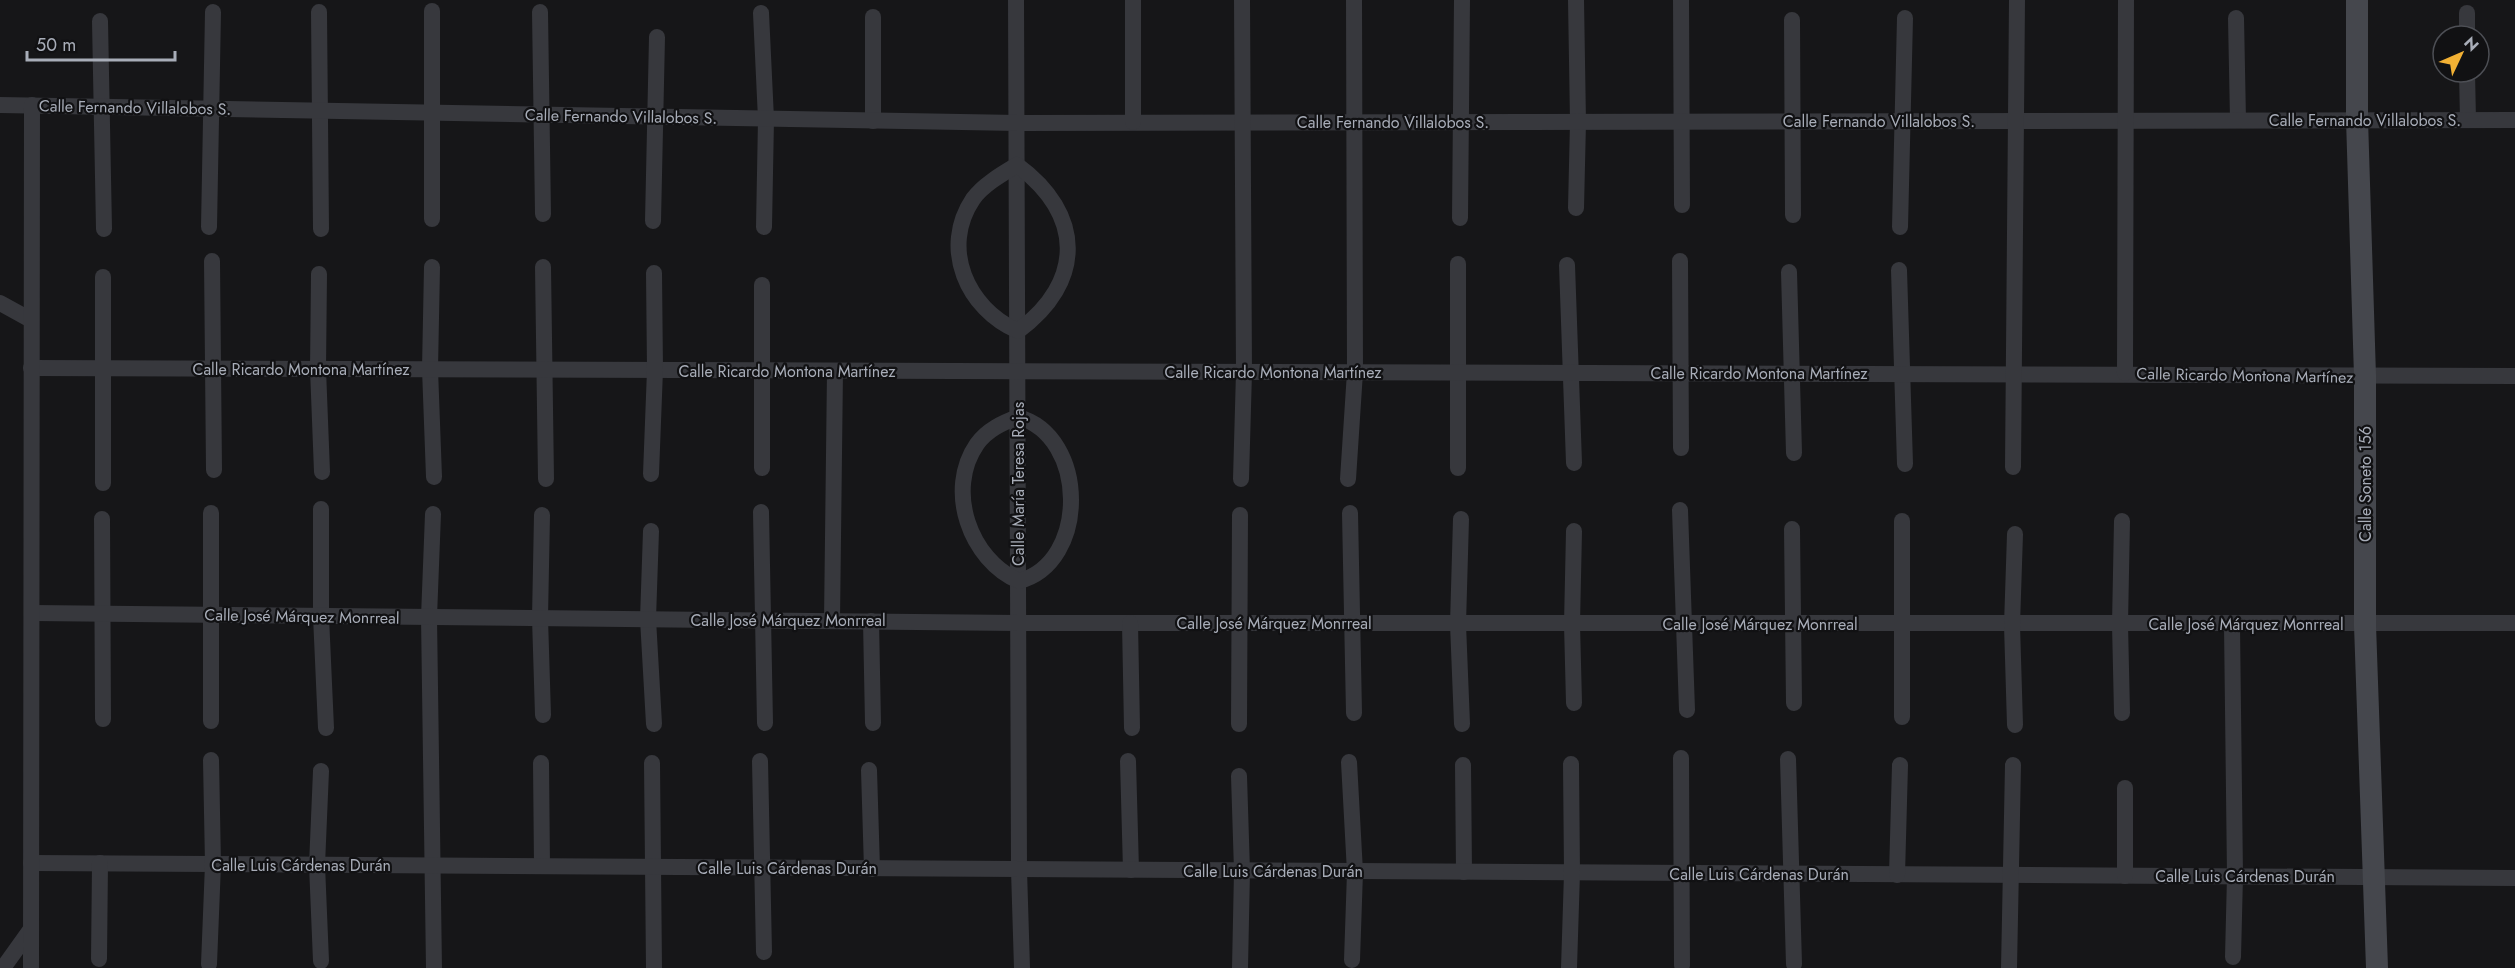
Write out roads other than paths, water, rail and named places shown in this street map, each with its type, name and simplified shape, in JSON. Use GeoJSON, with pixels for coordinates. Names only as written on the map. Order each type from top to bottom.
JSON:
{"type":"FeatureCollection","features":[{"type":"Feature","properties":{"kind":"street","name":"Calle María Teresa Rojas"},"geometry":{"type":"LineString","coordinates":[[1016,0],[1018,870],[1022,968]]}},
{"type":"Feature","properties":{"kind":"street"},"geometry":{"type":"LineString","coordinates":[[1133,0],[1133,122]]}},
{"type":"Feature","properties":{"kind":"street"},"geometry":{"type":"LineString","coordinates":[[1241,479],[1244,372],[1242,0]]}},
{"type":"Feature","properties":{"kind":"street"},"geometry":{"type":"LineString","coordinates":[[1348,479],[1355,372],[1354,0]]}},
{"type":"Feature","properties":{"kind":"street"},"geometry":{"type":"LineString","coordinates":[[1460,218],[1459,122],[1462,0]]}},
{"type":"Feature","properties":{"kind":"street"},"geometry":{"type":"LineString","coordinates":[[1576,0],[1578,122],[1576,208]]}},
{"type":"Feature","properties":{"kind":"street"},"geometry":{"type":"LineString","coordinates":[[1681,0],[1682,205]]}},
{"type":"Feature","properties":{"kind":"street"},"geometry":{"type":"LineString","coordinates":[[2013,466],[2018,120],[2017,0]]}},
{"type":"Feature","properties":{"kind":"street"},"geometry":{"type":"LineString","coordinates":[[2125,374],[2126,0]]}},
{"type":"Feature","properties":{"kind":"street","name":"Calle Soneto 156"},"geometry":{"type":"LineString","coordinates":[[2357,0],[2357,119],[2365,376],[2365,625],[2377,968]]}},
{"type":"Feature","properties":{"kind":"street"},"geometry":{"type":"LineString","coordinates":[[432,11],[432,219]]}},
{"type":"Feature","properties":{"kind":"street"},"geometry":{"type":"LineString","coordinates":[[209,227],[213,12]]}},
{"type":"Feature","properties":{"kind":"street"},"geometry":{"type":"LineString","coordinates":[[319,12],[321,229]]}},
{"type":"Feature","properties":{"kind":"street"},"geometry":{"type":"LineString","coordinates":[[540,12],[543,214]]}},
{"type":"Feature","properties":{"kind":"street"},"geometry":{"type":"LineString","coordinates":[[761,13],[766,119],[764,227]]}},
{"type":"Feature","properties":{"kind":"street"},"geometry":{"type":"LineString","coordinates":[[2467,13],[2467,24]]}},
{"type":"Feature","properties":{"kind":"street"},"geometry":{"type":"LineString","coordinates":[[873,17],[873,121]]}},
{"type":"Feature","properties":{"kind":"street"},"geometry":{"type":"LineString","coordinates":[[1900,227],[1905,18]]}},
{"type":"Feature","properties":{"kind":"street"},"geometry":{"type":"LineString","coordinates":[[2236,18],[2238,120]]}},
{"type":"Feature","properties":{"kind":"street"},"geometry":{"type":"LineString","coordinates":[[1792,20],[1793,215]]}},
{"type":"Feature","properties":{"kind":"street"},"geometry":{"type":"LineString","coordinates":[[100,21],[104,229]]}},
{"type":"Feature","properties":{"kind":"street"},"geometry":{"type":"LineString","coordinates":[[653,221],[657,37]]}},
{"type":"Feature","properties":{"kind":"street"},"geometry":{"type":"LineString","coordinates":[[2467,84],[2468,120]]}},
{"type":"Feature","properties":{"kind":"street","name":"Calle Fernando Villalobos S."},"geometry":{"type":"LineString","coordinates":[[0,105],[1018,123],[2515,120]]}},
{"type":"Feature","properties":{"kind":"street"},"geometry":{"type":"LineString","coordinates":[[31,968],[32,105]]}},
{"type":"Feature","properties":{"kind":"street"},"geometry":{"type":"LineString","coordinates":[[1017,165],[1038,182],[1056,205],[1064,220],[1068,253],[1060,285],[1053,297],[1018,332],[999,322],[977,301],[966,285],[959,253],[964,215],[974,197],[1017,165]]}},
{"type":"Feature","properties":{"kind":"street"},"geometry":{"type":"LineString","coordinates":[[212,261],[211,369],[214,470]]}},
{"type":"Feature","properties":{"kind":"street"},"geometry":{"type":"LineString","coordinates":[[1680,261],[1681,448]]}},
{"type":"Feature","properties":{"kind":"street"},"geometry":{"type":"LineString","coordinates":[[1458,264],[1458,468]]}},
{"type":"Feature","properties":{"kind":"street"},"geometry":{"type":"LineString","coordinates":[[1567,265],[1574,463]]}},
{"type":"Feature","properties":{"kind":"street"},"geometry":{"type":"LineString","coordinates":[[432,267],[430,369],[434,477]]}},
{"type":"Feature","properties":{"kind":"street"},"geometry":{"type":"LineString","coordinates":[[543,267],[546,479]]}},
{"type":"Feature","properties":{"kind":"street"},"geometry":{"type":"LineString","coordinates":[[1899,270],[1905,464]]}},
{"type":"Feature","properties":{"kind":"street"},"geometry":{"type":"LineString","coordinates":[[651,474],[655,370],[654,273]]}},
{"type":"Feature","properties":{"kind":"street"},"geometry":{"type":"LineString","coordinates":[[1789,273],[1794,453]]}},
{"type":"Feature","properties":{"kind":"street"},"geometry":{"type":"LineString","coordinates":[[320,274],[318,369],[322,472]]}},
{"type":"Feature","properties":{"kind":"street"},"geometry":{"type":"LineString","coordinates":[[103,277],[105,368],[103,483]]}},
{"type":"Feature","properties":{"kind":"street"},"geometry":{"type":"LineString","coordinates":[[762,285],[762,468]]}},
{"type":"Feature","properties":{"kind":"street"},"geometry":{"type":"LineString","coordinates":[[0,303],[31,320]]}},
{"type":"Feature","properties":{"kind":"street","name":"Calle Ricardo Montona Martínez"},"geometry":{"type":"LineString","coordinates":[[31,368],[2515,376]]}},
{"type":"Feature","properties":{"kind":"street"},"geometry":{"type":"LineString","coordinates":[[832,621],[835,371]]}},
{"type":"Feature","properties":{"kind":"street"},"geometry":{"type":"LineString","coordinates":[[1018,417],[1032,421],[1052,442],[1066,464],[1072,492],[1067,526],[1052,556],[1038,573],[1018,581],[1002,574],[974,539],[963,506],[963,494],[976,446],[992,429],[1018,417]]}},
{"type":"Feature","properties":{"kind":"street"},"geometry":{"type":"LineString","coordinates":[[321,509],[321,616],[326,728]]}},
{"type":"Feature","properties":{"kind":"street"},"geometry":{"type":"LineString","coordinates":[[1680,510],[1687,710]]}},
{"type":"Feature","properties":{"kind":"street"},"geometry":{"type":"LineString","coordinates":[[761,512],[761,620],[765,723]]}},
{"type":"Feature","properties":{"kind":"street"},"geometry":{"type":"LineString","coordinates":[[211,513],[213,615],[211,721]]}},
{"type":"Feature","properties":{"kind":"street"},"geometry":{"type":"LineString","coordinates":[[1350,513],[1354,713]]}},
{"type":"Feature","properties":{"kind":"street"},"geometry":{"type":"LineString","coordinates":[[433,514],[429,617],[434,968]]}},
{"type":"Feature","properties":{"kind":"street"},"geometry":{"type":"LineString","coordinates":[[542,515],[540,618],[543,715]]}},
{"type":"Feature","properties":{"kind":"street"},"geometry":{"type":"LineString","coordinates":[[1239,724],[1240,515]]}},
{"type":"Feature","properties":{"kind":"street"},"geometry":{"type":"LineString","coordinates":[[102,519],[104,614],[102,720]]}},
{"type":"Feature","properties":{"kind":"street"},"geometry":{"type":"LineString","coordinates":[[1461,519],[1458,624],[1462,724]]}},
{"type":"Feature","properties":{"kind":"street"},"geometry":{"type":"LineString","coordinates":[[1902,521],[1904,624],[1902,717]]}},
{"type":"Feature","properties":{"kind":"street"},"geometry":{"type":"LineString","coordinates":[[2122,521],[2120,624],[2122,713]]}},
{"type":"Feature","properties":{"kind":"street"},"geometry":{"type":"LineString","coordinates":[[1792,529],[1794,703]]}},
{"type":"Feature","properties":{"kind":"street"},"geometry":{"type":"LineString","coordinates":[[651,531],[648,619],[654,724]]}},
{"type":"Feature","properties":{"kind":"street"},"geometry":{"type":"LineString","coordinates":[[1574,531],[1572,624],[1574,703]]}},
{"type":"Feature","properties":{"kind":"street"},"geometry":{"type":"LineString","coordinates":[[2015,534],[2012,625],[2015,725]]}},
{"type":"Feature","properties":{"kind":"street","name":"Calle José Márquez Monrreal"},"geometry":{"type":"LineString","coordinates":[[33,613],[1018,623],[2012,625],[2515,623]]}},
{"type":"Feature","properties":{"kind":"street"},"geometry":{"type":"LineString","coordinates":[[871,621],[873,723]]}},
{"type":"Feature","properties":{"kind":"street"},"geometry":{"type":"LineString","coordinates":[[1130,623],[1132,728]]}},
{"type":"Feature","properties":{"kind":"street"},"geometry":{"type":"LineString","coordinates":[[2232,625],[2235,876],[2233,957]]}},
{"type":"Feature","properties":{"kind":"street"},"geometry":{"type":"LineString","coordinates":[[1681,758],[1682,965]]}},
{"type":"Feature","properties":{"kind":"street"},"geometry":{"type":"LineString","coordinates":[[1788,759],[1794,964]]}},
{"type":"Feature","properties":{"kind":"street"},"geometry":{"type":"LineString","coordinates":[[209,964],[213,864],[211,760]]}},
{"type":"Feature","properties":{"kind":"street"},"geometry":{"type":"LineString","coordinates":[[760,761],[764,952]]}},
{"type":"Feature","properties":{"kind":"street"},"geometry":{"type":"LineString","coordinates":[[1128,761],[1131,870]]}},
{"type":"Feature","properties":{"kind":"street"},"geometry":{"type":"LineString","coordinates":[[1349,762],[1354,872],[1352,960]]}},
{"type":"Feature","properties":{"kind":"street"},"geometry":{"type":"LineString","coordinates":[[541,763],[543,866]]}},
{"type":"Feature","properties":{"kind":"street"},"geometry":{"type":"LineString","coordinates":[[652,763],[651,867],[654,968]]}},
{"type":"Feature","properties":{"kind":"street"},"geometry":{"type":"LineString","coordinates":[[1569,968],[1572,873],[1571,764]]}},
{"type":"Feature","properties":{"kind":"street"},"geometry":{"type":"LineString","coordinates":[[1463,765],[1464,872]]}},
{"type":"Feature","properties":{"kind":"street"},"geometry":{"type":"LineString","coordinates":[[1897,875],[1900,765]]}},
{"type":"Feature","properties":{"kind":"street"},"geometry":{"type":"LineString","coordinates":[[2009,968],[2013,765]]}},
{"type":"Feature","properties":{"kind":"street"},"geometry":{"type":"LineString","coordinates":[[869,770],[872,869]]}},
{"type":"Feature","properties":{"kind":"street"},"geometry":{"type":"LineString","coordinates":[[321,771],[317,865],[321,961]]}},
{"type":"Feature","properties":{"kind":"street"},"geometry":{"type":"LineString","coordinates":[[1239,776],[1242,871],[1240,968]]}},
{"type":"Feature","properties":{"kind":"street"},"geometry":{"type":"LineString","coordinates":[[2125,876],[2126,788]]}},
{"type":"Feature","properties":{"kind":"street","name":"Calle Luis Cárdenas Durán"},"geometry":{"type":"LineString","coordinates":[[31,863],[2515,878]]}},
{"type":"Feature","properties":{"kind":"street"},"geometry":{"type":"LineString","coordinates":[[99,959],[100,863]]}},
{"type":"Feature","properties":{"kind":"street"},"geometry":{"type":"LineString","coordinates":[[3,968],[31,929]]}}]}
